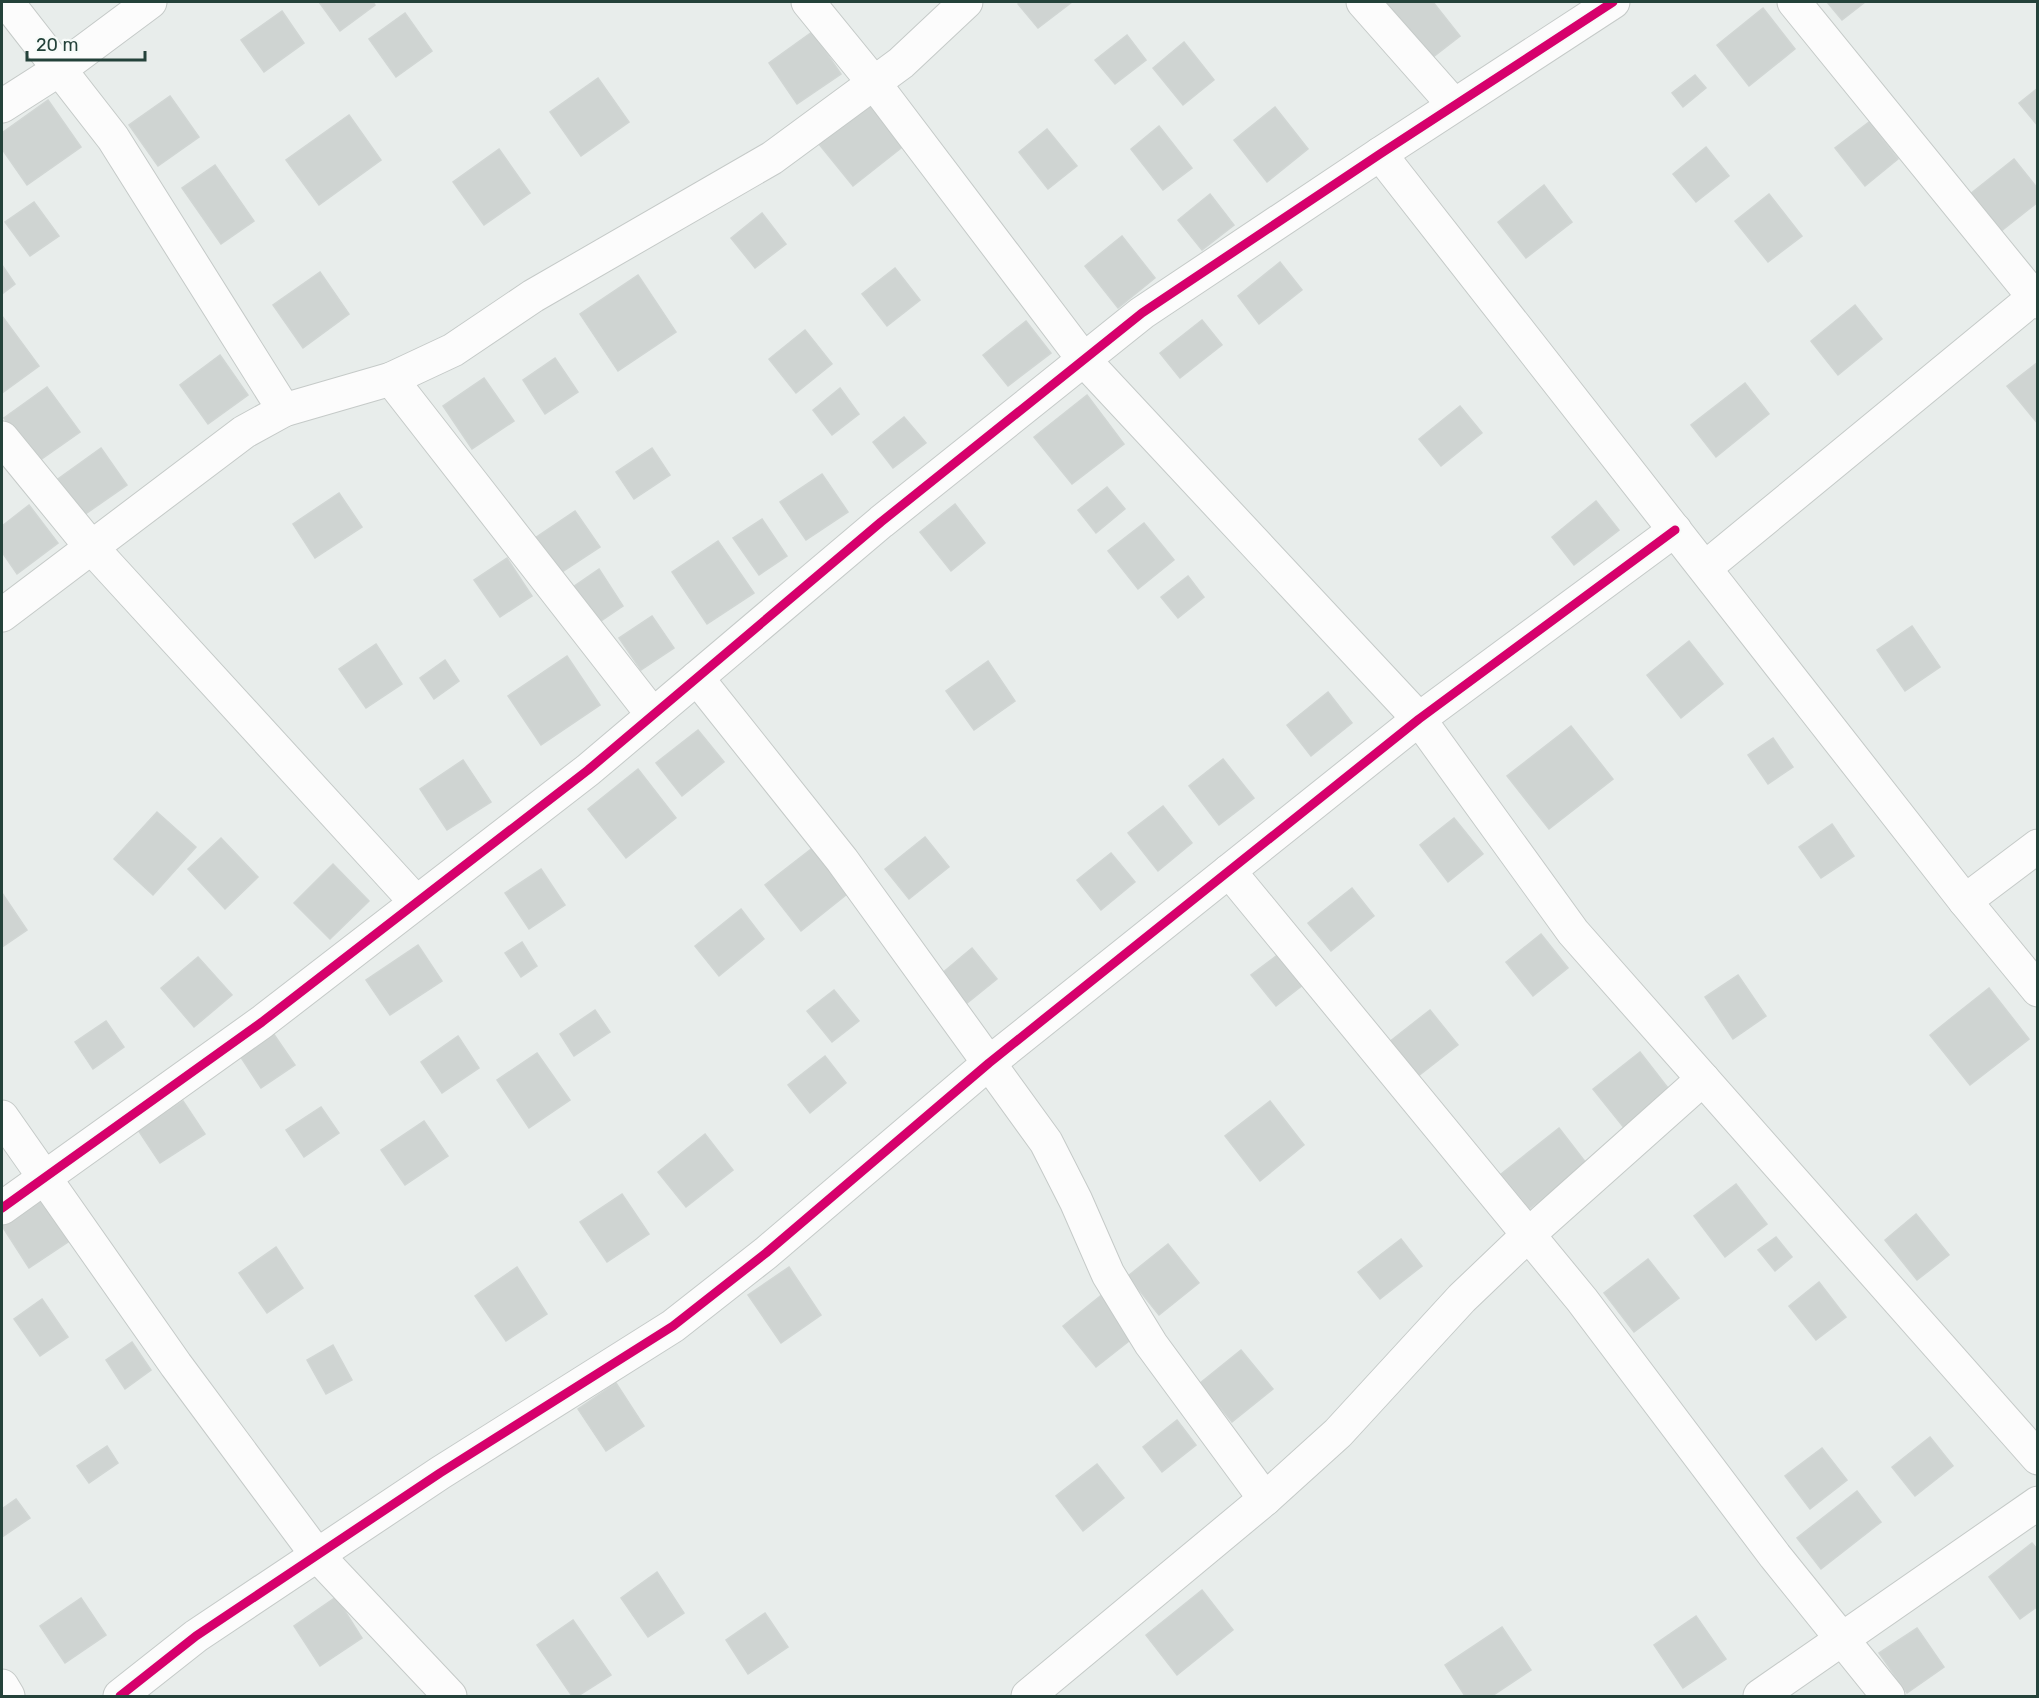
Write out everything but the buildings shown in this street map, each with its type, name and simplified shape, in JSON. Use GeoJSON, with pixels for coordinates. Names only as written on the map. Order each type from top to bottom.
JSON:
{"type":"FeatureCollection","features":[{"type":"Feature","properties":{"kind":"street"},"geometry":{"type":"LineString","coordinates":[[7,2],[113,138],[284,410]]}},
{"type":"Feature","properties":{"kind":"street"},"geometry":{"type":"LineString","coordinates":[[2,106],[60,69],[150,2]]}},
{"type":"Feature","properties":{"kind":"street"},"geometry":{"type":"LineString","coordinates":[[808,2],[874,83],[1084,360],[1419,719],[1573,932],[2037,1458]]}},
{"type":"Feature","properties":{"kind":"street"},"geometry":{"type":"LineString","coordinates":[[2,615],[244,432],[284,410],[391,379],[453,350],[533,296],[772,158],[901,63],[966,2]]}},
{"type":"Feature","properties":{"kind":"street"},"geometry":{"type":"LineString","coordinates":[[1363,2],[1454,105]]}},
{"type":"Feature","properties":{"kind":"street"},"geometry":{"type":"LineString","coordinates":[[2,1208],[262,1022],[588,770],[881,522],[1142,313],[1613,2]]}},
{"type":"Feature","properties":{"kind":"street"},"geometry":{"type":"LineString","coordinates":[[1705,568],[2036,298],[1794,2]]}},
{"type":"Feature","properties":{"kind":"street"},"geometry":{"type":"LineString","coordinates":[[1380,154],[2037,990]]}},
{"type":"Feature","properties":{"kind":"street"},"geometry":{"type":"LineString","coordinates":[[391,379],[653,714]]}},
{"type":"Feature","properties":{"kind":"street"},"geometry":{"type":"LineString","coordinates":[[2,438],[92,548],[416,902]]}},
{"type":"Feature","properties":{"kind":"street"},"geometry":{"type":"LineString","coordinates":[[120,1696],[196,1636],[317,1555],[440,1473],[673,1326],[766,1253],[989,1063],[1419,719],[1675,530]]}},
{"type":"Feature","properties":{"kind":"street"},"geometry":{"type":"LineString","coordinates":[[697,678],[842,860],[1046,1142],[1076,1201],[1108,1274],[1151,1344],[1265,1499]]}},
{"type":"Feature","properties":{"kind":"street"},"geometry":{"type":"LineString","coordinates":[[1965,901],[2037,846]]}},
{"type":"Feature","properties":{"kind":"street"},"geometry":{"type":"LineString","coordinates":[[1229,871],[1582,1300],[1775,1556],[1888,1696]]}},
{"type":"Feature","properties":{"kind":"street"},"geometry":{"type":"LineString","coordinates":[[1028,1696],[1265,1499],[1338,1433],[1462,1298],[1528,1235],[1703,1079]]}},
{"type":"Feature","properties":{"kind":"street"},"geometry":{"type":"LineString","coordinates":[[2,1117],[176,1365],[317,1555],[450,1696]]}},
{"type":"Feature","properties":{"kind":"street"},"geometry":{"type":"LineString","coordinates":[[1760,1696],[2037,1503]]}},
{"type":"Feature","properties":{"kind":"street"},"geometry":{"type":"LineString","coordinates":[[2,1686],[8,1696]]}},
{"type":"Feature","properties":{"kind":"cycle path"},"geometry":{"type":"LineString","coordinates":[[2,1208],[262,1022],[588,770],[881,522],[1142,313],[1613,2]]}},
{"type":"Feature","properties":{"kind":"cycle path"},"geometry":{"type":"LineString","coordinates":[[120,1696],[196,1636],[440,1473],[673,1326],[766,1253],[989,1063],[1419,719],[1675,530]]}}]}
